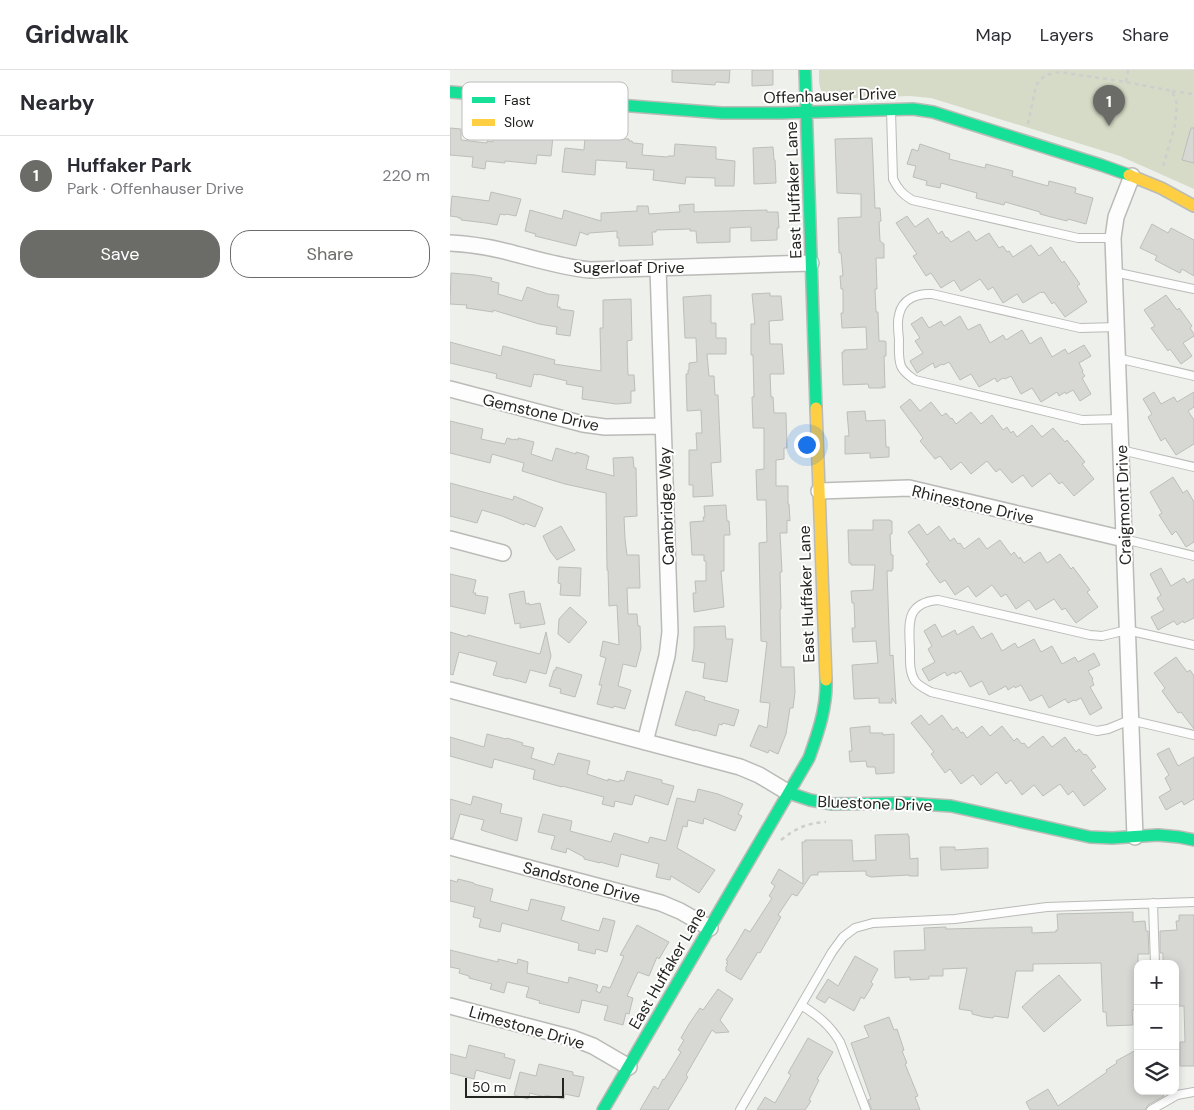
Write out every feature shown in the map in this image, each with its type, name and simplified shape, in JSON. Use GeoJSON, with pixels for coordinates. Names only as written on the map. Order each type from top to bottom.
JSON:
{"type":"FeatureCollection","features":[{"type":"Feature","properties":{"kind":"street","name":"East Huffaker Lane"},"geometry":{"type":"LineString","coordinates":[[603,1110],[808,758],[817,737],[823,714],[826,691],[805,70]]}},
{"type":"Feature","properties":{"kind":"street","name":"Offenhauser Drive"},"geometry":{"type":"LineString","coordinates":[[628,106],[722,113],[890,109],[912,109],[933,112],[1132,176],[1161,188],[1194,206]]}},
{"type":"Feature","properties":{"kind":"street","name":"Craigmont Drive"},"geometry":{"type":"LineString","coordinates":[[1132,176],[1116,216],[1113,238],[1134,836]]}},
{"type":"Feature","properties":{"kind":"street","name":"Sugerloaf Drive"},"geometry":{"type":"LineString","coordinates":[[450,243],[478,245],[571,268],[590,270],[812,263]]}},
{"type":"Feature","properties":{"kind":"street","name":"Cambridge Way"},"geometry":{"type":"LineString","coordinates":[[645,742],[667,656],[670,632],[658,268]]}},
{"type":"Feature","properties":{"kind":"street","name":"Gemstone Drive"},"geometry":{"type":"LineString","coordinates":[[450,389],[583,424],[605,427],[663,426]]}},
{"type":"Feature","properties":{"kind":"street","name":"Rhinestone Drive"},"geometry":{"type":"LineString","coordinates":[[819,491],[909,488],[1124,540]]}},
{"type":"Feature","properties":{"kind":"street"},"geometry":{"type":"LineString","coordinates":[[450,539],[503,553]]}},
{"type":"Feature","properties":{"kind":"street","name":"Bluestone Drive"},"geometry":{"type":"LineString","coordinates":[[450,690],[740,767],[808,801],[832,804],[906,803],[952,806],[1090,837],[1112,838],[1158,835],[1179,836],[1194,840]]}},
{"type":"Feature","properties":{"kind":"street","name":"Sandstone Drive"},"geometry":{"type":"LineString","coordinates":[[450,847],[661,903],[680,911],[710,928]]}},
{"type":"Feature","properties":{"kind":"street","name":"Limestone Drive"},"geometry":{"type":"LineString","coordinates":[[450,1006],[572,1038],[593,1046],[629,1066]]}},
{"type":"Feature","properties":{"kind":"lane"},"geometry":{"type":"LineString","coordinates":[[890,109],[893,179],[897,188],[912,200],[1078,238],[1113,238]]}},
{"type":"Feature","properties":{"kind":"lane"},"geometry":{"type":"LineString","coordinates":[[1114,272],[1194,288]]}},
{"type":"Feature","properties":{"kind":"lane"},"geometry":{"type":"LineString","coordinates":[[1116,327],[1080,328],[932,294],[915,296],[907,301],[901,308],[898,316],[901,366],[915,380],[1082,420],[1120,419]]}},
{"type":"Feature","properties":{"kind":"lane"},"geometry":{"type":"LineString","coordinates":[[1117,358],[1194,376]]}},
{"type":"Feature","properties":{"kind":"lane"},"geometry":{"type":"LineString","coordinates":[[1121,450],[1194,467]]}},
{"type":"Feature","properties":{"kind":"lane"},"geometry":{"type":"LineString","coordinates":[[1124,540],[1194,556]]}},
{"type":"Feature","properties":{"kind":"lane"},"geometry":{"type":"LineString","coordinates":[[1194,645],[1127,630],[1102,636],[1090,636],[938,600],[928,601],[919,606],[912,614],[909,623],[911,672],[914,680],[922,688],[931,692],[1097,731],[1108,730],[1130,720],[1194,735]]}},
{"type":"Feature","properties":{"kind":"lane"},"geometry":{"type":"LineString","coordinates":[[740,1110],[832,952],[842,937],[855,928],[873,923],[955,919],[1047,907],[1194,902]]}},
{"type":"Feature","properties":{"kind":"lane"},"geometry":{"type":"LineString","coordinates":[[1153,903],[1155,960]]}},
{"type":"Feature","properties":{"kind":"lane"},"geometry":{"type":"LineString","coordinates":[[801,1005],[827,1023],[837,1037],[866,1110]]}},
{"type":"Feature","properties":{"kind":"lane"},"geometry":{"type":"LineString","coordinates":[[1179,1094],[1194,1092]]}},
{"type":"Feature","properties":{"kind":"lane"},"geometry":{"type":"LineString","coordinates":[[1150,1110],[1175,1095]]}},
{"type":"Feature","properties":{"kind":"path"},"geometry":{"type":"LineString","coordinates":[[1126,82],[1128,70]]}},
{"type":"Feature","properties":{"kind":"path"},"geometry":{"type":"LineString","coordinates":[[1028,125],[1036,85],[1045,75],[1060,72],[1194,94]]}},
{"type":"Feature","properties":{"kind":"path"},"geometry":{"type":"LineString","coordinates":[[1161,171],[1175,125],[1177,104],[1172,91]]}},
{"type":"Feature","properties":{"kind":"path"},"geometry":{"type":"LineString","coordinates":[[778,843],[801,826],[835,821]]}},
{"type":"Feature","properties":{"kind":"green space"},"geometry":{"type":"Polygon","coordinates":[[[819,70],[1194,70],[1194,189],[1120,156],[931,98],[910,96],[832,99],[827,97],[820,88],[819,70]]]}},
{"type":"Feature","properties":{"kind":"building"},"geometry":{"type":"Polygon","coordinates":[[[672,70],[730,70],[729,83],[717,82],[715,85],[672,82],[672,70]]]}},
{"type":"Feature","properties":{"kind":"building"},"geometry":{"type":"Polygon","coordinates":[[[752,70],[773,70],[773,85],[752,86],[752,70]]]}},
{"type":"Feature","properties":{"kind":"building"},"geometry":{"type":"Polygon","coordinates":[[[450,128],[461,129],[461,140],[487,143],[487,141],[493,142],[493,140],[553,140],[551,156],[537,155],[536,164],[486,161],[485,169],[472,167],[473,157],[450,155],[450,128]]]}},
{"type":"Feature","properties":{"kind":"building"},"geometry":{"type":"Polygon","coordinates":[[[1191,128],[1194,128],[1194,163],[1182,160],[1191,128]]]}},
{"type":"Feature","properties":{"kind":"building"},"geometry":{"type":"Polygon","coordinates":[[[872,138],[875,208],[880,208],[880,241],[884,244],[884,258],[876,258],[877,289],[875,289],[879,341],[886,342],[886,356],[884,356],[885,388],[883,386],[883,388],[869,388],[868,384],[843,385],[842,352],[844,350],[867,349],[866,327],[842,328],[843,289],[841,289],[840,276],[843,276],[841,253],[839,253],[838,218],[861,217],[861,194],[837,193],[835,139],[872,138]]]}},
{"type":"Feature","properties":{"kind":"building"},"geometry":{"type":"Polygon","coordinates":[[[628,139],[633,143],[643,144],[642,155],[674,156],[675,144],[716,147],[716,159],[735,161],[734,186],[715,186],[715,178],[686,177],[685,184],[653,180],[654,170],[626,168],[627,162],[596,160],[595,175],[562,172],[565,148],[584,150],[585,140],[628,139]]]}},
{"type":"Feature","properties":{"kind":"building"},"geometry":{"type":"Polygon","coordinates":[[[920,144],[950,154],[949,159],[985,168],[986,164],[1013,171],[1012,176],[1048,186],[1049,181],[1076,188],[1075,193],[1093,198],[1086,224],[1051,217],[1005,202],[1004,205],[976,198],[977,193],[941,183],[940,188],[926,185],[927,181],[913,177],[916,166],[907,164],[912,149],[918,151],[920,144]]]}},
{"type":"Feature","properties":{"kind":"building"},"geometry":{"type":"Polygon","coordinates":[[[773,147],[776,183],[754,184],[753,148],[773,147]]]}},
{"type":"Feature","properties":{"kind":"building"},"geometry":{"type":"Polygon","coordinates":[[[491,192],[521,199],[516,216],[500,214],[497,225],[461,220],[461,218],[450,216],[452,196],[489,201],[491,192]]]}},
{"type":"Feature","properties":{"kind":"building"},"geometry":{"type":"Polygon","coordinates":[[[694,204],[694,212],[767,210],[767,212],[778,212],[779,228],[777,228],[777,240],[751,241],[751,227],[730,228],[730,242],[697,243],[696,231],[690,231],[690,229],[656,230],[656,232],[652,232],[653,245],[619,246],[617,231],[589,233],[588,235],[580,232],[576,246],[535,236],[536,234],[525,231],[530,210],[562,219],[564,210],[601,221],[601,213],[637,211],[637,206],[648,206],[649,214],[680,212],[679,205],[694,204]]]}},
{"type":"Feature","properties":{"kind":"building"},"geometry":{"type":"Polygon","coordinates":[[[907,216],[915,227],[928,218],[938,234],[942,231],[951,242],[969,231],[976,241],[989,233],[999,248],[1003,246],[1013,257],[1031,245],[1039,256],[1051,247],[1062,263],[1064,261],[1080,284],[1077,286],[1087,302],[1065,317],[1054,302],[1052,304],[1044,292],[1023,303],[1017,294],[1003,303],[993,287],[988,290],[980,279],[961,291],[954,280],[941,288],[931,273],[926,276],[913,256],[917,254],[896,223],[907,216]]]}},
{"type":"Feature","properties":{"kind":"building"},"geometry":{"type":"Polygon","coordinates":[[[1152,224],[1168,233],[1171,228],[1194,240],[1194,276],[1182,269],[1180,273],[1170,268],[1155,260],[1157,256],[1140,248],[1152,224]]]}},
{"type":"Feature","properties":{"kind":"building"},"geometry":{"type":"Polygon","coordinates":[[[451,273],[492,278],[491,281],[499,283],[498,294],[522,301],[527,287],[548,294],[559,295],[557,307],[574,311],[570,336],[556,334],[557,327],[539,324],[493,310],[493,312],[466,308],[467,305],[450,304],[451,273]]]}},
{"type":"Feature","properties":{"kind":"building"},"geometry":{"type":"Polygon","coordinates":[[[770,293],[770,296],[781,296],[783,320],[769,321],[770,344],[782,344],[784,374],[770,374],[771,397],[773,397],[774,413],[786,413],[787,448],[784,448],[784,459],[776,460],[776,486],[788,486],[790,521],[787,520],[787,533],[780,533],[782,572],[780,572],[781,667],[794,667],[795,692],[793,708],[790,708],[786,734],[778,754],[769,750],[768,753],[750,746],[759,725],[767,728],[770,703],[760,702],[767,642],[761,641],[759,543],[767,542],[766,500],[757,500],[756,470],[764,469],[764,428],[753,428],[752,397],[754,397],[751,324],[755,324],[752,294],[770,293]]]}},
{"type":"Feature","properties":{"kind":"building"},"geometry":{"type":"Polygon","coordinates":[[[711,295],[711,323],[716,323],[716,338],[726,338],[726,354],[707,354],[709,376],[714,376],[715,395],[718,395],[721,462],[711,463],[713,496],[693,497],[693,485],[689,485],[689,450],[697,450],[696,433],[702,433],[701,410],[687,411],[686,374],[688,374],[689,363],[697,362],[696,338],[685,338],[683,297],[711,295]]]}},
{"type":"Feature","properties":{"kind":"building"},"geometry":{"type":"Polygon","coordinates":[[[1166,295],[1177,310],[1179,308],[1192,326],[1190,328],[1194,334],[1194,336],[1183,343],[1192,356],[1181,364],[1170,349],[1168,351],[1151,328],[1155,326],[1144,310],[1166,295]]]}},
{"type":"Feature","properties":{"kind":"building"},"geometry":{"type":"Polygon","coordinates":[[[631,299],[632,340],[627,341],[628,375],[634,375],[635,391],[631,391],[631,403],[616,404],[582,399],[583,387],[566,384],[567,381],[538,374],[534,374],[531,387],[496,378],[497,374],[450,363],[450,342],[501,356],[503,346],[555,360],[554,364],[601,371],[600,328],[603,328],[603,300],[631,299]]]}},
{"type":"Feature","properties":{"kind":"building"},"geometry":{"type":"Polygon","coordinates":[[[960,316],[968,330],[980,324],[990,343],[1003,335],[1006,340],[1022,330],[1030,344],[1041,337],[1052,357],[1065,349],[1068,354],[1084,345],[1091,356],[1079,363],[1085,376],[1082,378],[1091,394],[1080,401],[1073,390],[1059,396],[1057,392],[1041,402],[1032,388],[1021,394],[1011,376],[997,382],[995,378],[979,387],[971,374],[960,380],[949,362],[935,368],[933,363],[917,373],[910,361],[923,353],[915,341],[920,338],[911,324],[922,317],[929,328],[941,321],[944,326],[960,316]]]}},
{"type":"Feature","properties":{"kind":"building"},"geometry":{"type":"Polygon","coordinates":[[[1154,392],[1161,404],[1174,397],[1177,402],[1194,392],[1194,407],[1188,411],[1194,420],[1194,444],[1176,455],[1165,438],[1161,441],[1148,417],[1152,414],[1143,399],[1154,392]]]}},
{"type":"Feature","properties":{"kind":"building"},"geometry":{"type":"Polygon","coordinates":[[[910,399],[920,411],[931,402],[942,416],[946,413],[956,424],[971,412],[981,424],[992,415],[1003,430],[1007,427],[1017,437],[1032,425],[1042,437],[1053,428],[1065,442],[1067,440],[1085,462],[1082,464],[1094,479],[1074,496],[1062,482],[1059,484],[1050,473],[1032,487],[1023,475],[1012,483],[1000,469],[996,472],[987,461],[971,474],[961,462],[951,470],[940,456],[935,459],[920,441],[923,438],[900,407],[910,399]]]}},
{"type":"Feature","properties":{"kind":"building"},"geometry":{"type":"Polygon","coordinates":[[[865,411],[866,421],[885,420],[886,447],[889,447],[889,457],[870,458],[870,453],[845,454],[845,436],[849,436],[847,412],[865,411]]]}},
{"type":"Feature","properties":{"kind":"building"},"geometry":{"type":"Polygon","coordinates":[[[450,421],[483,429],[481,439],[505,444],[507,438],[518,440],[518,438],[534,442],[531,454],[552,461],[556,448],[587,455],[589,456],[586,469],[614,476],[613,458],[633,457],[634,468],[636,468],[637,516],[624,517],[625,539],[627,555],[639,555],[640,588],[627,588],[628,614],[637,614],[638,626],[640,626],[641,648],[636,667],[623,664],[618,686],[631,690],[625,709],[597,704],[602,685],[599,685],[606,658],[600,656],[603,641],[619,645],[617,605],[609,606],[606,493],[565,484],[522,471],[524,463],[492,454],[490,463],[450,453],[450,421]]]}},
{"type":"Feature","properties":{"kind":"building"},"geometry":{"type":"Polygon","coordinates":[[[1173,477],[1183,493],[1187,490],[1194,502],[1194,542],[1186,547],[1176,531],[1172,535],[1159,515],[1162,513],[1150,492],[1173,477]]]}},
{"type":"Feature","properties":{"kind":"building"},"geometry":{"type":"Polygon","coordinates":[[[450,483],[513,500],[514,496],[543,508],[535,527],[482,510],[477,523],[450,516],[450,483]]]}},
{"type":"Feature","properties":{"kind":"building"},"geometry":{"type":"Polygon","coordinates":[[[726,505],[730,535],[724,535],[724,571],[721,571],[724,607],[694,612],[693,593],[696,593],[695,581],[706,581],[706,561],[704,561],[704,555],[692,555],[690,522],[704,521],[704,506],[726,505]]]}},
{"type":"Feature","properties":{"kind":"building"},"geometry":{"type":"Polygon","coordinates":[[[873,520],[892,521],[892,534],[890,534],[893,569],[892,571],[887,571],[890,656],[893,655],[896,704],[892,698],[892,703],[879,703],[879,698],[854,699],[852,665],[878,663],[876,641],[853,642],[852,628],[855,628],[854,603],[852,603],[851,591],[873,590],[875,565],[851,565],[849,563],[848,530],[873,530],[873,520]]]}},
{"type":"Feature","properties":{"kind":"building"},"geometry":{"type":"Polygon","coordinates":[[[919,524],[927,535],[939,526],[950,541],[954,538],[964,549],[979,538],[987,549],[1000,540],[1011,555],[1014,552],[1024,563],[1040,552],[1047,563],[1060,554],[1071,569],[1073,567],[1090,590],[1087,592],[1098,607],[1076,623],[1065,608],[1062,610],[1054,599],[1036,610],[1029,600],[1016,609],[1006,594],[1001,597],[992,585],[976,597],[968,586],[955,595],[945,580],[940,583],[926,564],[929,562],[908,532],[919,524]]]}},
{"type":"Feature","properties":{"kind":"building"},"geometry":{"type":"Polygon","coordinates":[[[561,526],[575,550],[557,560],[550,551],[543,536],[561,526]]]}},
{"type":"Feature","properties":{"kind":"building"},"geometry":{"type":"Polygon","coordinates":[[[559,567],[581,568],[580,596],[560,595],[561,584],[558,583],[559,567]]]}},
{"type":"Feature","properties":{"kind":"building"},"geometry":{"type":"Polygon","coordinates":[[[1161,568],[1171,586],[1184,578],[1187,583],[1194,579],[1194,618],[1177,625],[1174,621],[1158,630],[1151,617],[1164,610],[1157,598],[1161,595],[1150,574],[1161,568]]]}},
{"type":"Feature","properties":{"kind":"building"},"geometry":{"type":"Polygon","coordinates":[[[450,574],[476,580],[473,593],[488,597],[485,614],[450,606],[450,574]]]}},
{"type":"Feature","properties":{"kind":"building"},"geometry":{"type":"Polygon","coordinates":[[[524,591],[526,604],[540,603],[545,624],[520,628],[520,623],[515,624],[509,594],[524,591]]]}},
{"type":"Feature","properties":{"kind":"building"},"geometry":{"type":"Polygon","coordinates":[[[570,607],[587,622],[569,643],[558,634],[559,619],[570,607]]]}},
{"type":"Feature","properties":{"kind":"building"},"geometry":{"type":"Polygon","coordinates":[[[935,624],[942,637],[955,630],[957,635],[973,626],[981,639],[992,633],[1002,651],[1015,643],[1018,648],[1034,639],[1041,652],[1052,646],[1062,664],[1075,657],[1078,662],[1094,653],[1100,665],[1088,671],[1094,685],[1090,687],[1102,708],[1090,715],[1081,698],[1068,703],[1065,699],[1049,708],[1042,695],[1030,701],[1021,685],[1015,688],[1014,686],[1008,690],[1006,686],[989,695],[982,681],[970,687],[961,671],[947,676],[945,672],[929,681],[922,669],[935,662],[928,649],[932,646],[924,631],[935,624]]]}},
{"type":"Feature","properties":{"kind":"building"},"geometry":{"type":"Polygon","coordinates":[[[725,626],[726,639],[733,639],[727,682],[703,678],[705,663],[692,661],[694,627],[725,626]]]}},
{"type":"Feature","properties":{"kind":"building"},"geometry":{"type":"Polygon","coordinates":[[[450,632],[540,654],[546,632],[551,656],[546,674],[530,670],[526,683],[508,679],[493,675],[497,662],[459,652],[453,675],[450,674],[450,632]]]}},
{"type":"Feature","properties":{"kind":"building"},"geometry":{"type":"Polygon","coordinates":[[[1176,657],[1187,672],[1190,670],[1194,676],[1194,729],[1181,712],[1178,713],[1162,691],[1165,688],[1154,673],[1176,657]]]}},
{"type":"Feature","properties":{"kind":"building"},"geometry":{"type":"Polygon","coordinates":[[[556,667],[582,675],[575,697],[560,693],[561,689],[549,686],[556,667]]]}},
{"type":"Feature","properties":{"kind":"building"},"geometry":{"type":"Polygon","coordinates":[[[686,691],[705,697],[704,700],[739,710],[734,726],[723,723],[722,725],[719,724],[716,736],[675,725],[686,691]]]}},
{"type":"Feature","properties":{"kind":"building"},"geometry":{"type":"Polygon","coordinates":[[[921,715],[929,725],[942,715],[953,730],[957,727],[967,738],[982,726],[990,736],[1002,726],[1014,741],[1017,738],[1028,748],[1043,736],[1052,747],[1065,737],[1076,752],[1079,749],[1084,755],[1086,754],[1096,767],[1091,770],[1106,789],[1084,806],[1073,791],[1068,795],[1060,784],[1043,796],[1034,785],[1022,795],[1011,780],[1006,784],[997,772],[981,785],[973,775],[961,784],[950,769],[945,773],[931,754],[934,752],[911,723],[921,715]]]}},
{"type":"Feature","properties":{"kind":"building"},"geometry":{"type":"Polygon","coordinates":[[[870,726],[870,733],[894,734],[894,773],[876,774],[875,767],[867,767],[866,761],[850,762],[849,751],[852,751],[850,728],[870,726]]]}},
{"type":"Feature","properties":{"kind":"building"},"geometry":{"type":"Polygon","coordinates":[[[487,734],[507,738],[534,748],[531,758],[554,765],[558,753],[590,761],[587,774],[608,781],[608,779],[619,782],[620,780],[624,781],[627,771],[662,780],[662,783],[674,786],[668,805],[635,795],[632,805],[615,801],[614,807],[602,804],[604,797],[533,779],[535,770],[494,759],[492,768],[450,756],[450,737],[484,747],[487,734]]]}},
{"type":"Feature","properties":{"kind":"building"},"geometry":{"type":"Polygon","coordinates":[[[1169,748],[1178,766],[1194,757],[1194,799],[1184,805],[1182,801],[1166,810],[1159,797],[1171,790],[1165,778],[1169,775],[1157,754],[1169,748]]]}},
{"type":"Feature","properties":{"kind":"building"},"geometry":{"type":"Polygon","coordinates":[[[698,789],[718,794],[743,804],[738,814],[742,816],[735,831],[704,818],[703,824],[688,820],[687,827],[683,826],[677,848],[715,870],[699,893],[671,876],[670,880],[656,877],[659,864],[621,854],[618,867],[584,859],[584,857],[567,848],[566,853],[551,849],[555,836],[538,832],[543,814],[572,821],[570,831],[611,842],[614,833],[648,843],[650,837],[666,841],[677,798],[695,802],[698,789]]]}},
{"type":"Feature","properties":{"kind":"building"},"geometry":{"type":"Polygon","coordinates":[[[473,796],[502,804],[500,813],[522,818],[517,841],[481,830],[484,820],[460,814],[453,838],[450,838],[450,799],[471,805],[473,796]]]}},
{"type":"Feature","properties":{"kind":"building"},"geometry":{"type":"Polygon","coordinates":[[[908,834],[910,859],[918,858],[918,876],[871,877],[866,875],[866,871],[818,872],[818,875],[811,875],[797,896],[792,894],[778,915],[781,917],[760,953],[758,952],[741,980],[726,971],[728,964],[726,963],[728,961],[726,960],[745,929],[750,932],[772,898],[769,896],[775,886],[771,883],[779,869],[803,884],[802,842],[805,842],[805,840],[852,840],[853,861],[876,860],[875,835],[908,834]]]}},
{"type":"Feature","properties":{"kind":"building"},"geometry":{"type":"Polygon","coordinates":[[[940,847],[955,847],[955,850],[988,848],[988,868],[941,870],[940,847]]]}},
{"type":"Feature","properties":{"kind":"building"},"geometry":{"type":"Polygon","coordinates":[[[458,879],[493,889],[490,901],[528,911],[531,899],[565,907],[561,920],[599,931],[603,918],[615,921],[607,952],[596,949],[595,954],[578,950],[578,943],[502,923],[500,932],[479,927],[481,919],[473,917],[475,907],[450,901],[450,880],[457,882],[458,879]]]}},
{"type":"Feature","properties":{"kind":"building"},"geometry":{"type":"Polygon","coordinates":[[[1133,912],[1133,922],[1145,921],[1146,931],[1148,931],[1149,954],[1138,954],[1138,960],[1134,960],[1133,1025],[1107,1026],[1106,1012],[1103,1012],[1101,963],[1033,964],[1033,971],[1016,971],[1008,1018],[984,1017],[972,1014],[972,1011],[959,1009],[967,968],[943,969],[943,976],[929,976],[929,979],[910,980],[910,977],[895,978],[894,951],[925,950],[924,928],[1032,927],[1032,933],[1056,932],[1058,930],[1057,914],[1133,912]]]}},
{"type":"Feature","properties":{"kind":"building"},"geometry":{"type":"Polygon","coordinates":[[[1179,915],[1194,915],[1194,1066],[1180,1066],[1180,1042],[1185,1042],[1184,1006],[1179,1006],[1179,960],[1163,960],[1163,953],[1160,953],[1160,931],[1177,930],[1176,921],[1179,921],[1179,915]]]}},
{"type":"Feature","properties":{"kind":"building"},"geometry":{"type":"Polygon","coordinates":[[[637,925],[669,942],[659,959],[657,957],[649,976],[638,972],[627,996],[633,998],[629,1014],[626,1013],[623,1025],[604,1020],[608,1006],[582,1000],[579,1013],[539,1003],[540,1001],[526,997],[529,987],[507,982],[504,993],[490,989],[492,984],[469,978],[469,976],[459,973],[460,969],[450,967],[450,950],[498,962],[498,959],[517,964],[518,959],[528,962],[527,973],[568,983],[569,977],[598,985],[596,991],[600,993],[603,986],[610,988],[624,956],[620,955],[637,925]]]}},
{"type":"Feature","properties":{"kind":"building"},"geometry":{"type":"Polygon","coordinates":[[[855,956],[878,969],[871,982],[873,984],[864,999],[861,997],[854,1011],[829,997],[825,1003],[816,998],[828,979],[838,986],[855,956]]]}},
{"type":"Feature","properties":{"kind":"building"},"geometry":{"type":"Polygon","coordinates":[[[1059,975],[1081,1000],[1044,1032],[1022,1007],[1059,975]]]}},
{"type":"Feature","properties":{"kind":"building"},"geometry":{"type":"Polygon","coordinates":[[[718,989],[733,999],[720,1020],[729,1032],[716,1033],[712,1030],[686,1075],[688,1077],[668,1110],[640,1110],[654,1086],[658,1089],[681,1052],[678,1050],[684,1040],[681,1038],[689,1024],[700,1008],[703,1010],[718,989]]]}},
{"type":"Feature","properties":{"kind":"building"},"geometry":{"type":"Polygon","coordinates":[[[889,1017],[894,1030],[897,1029],[904,1050],[902,1051],[907,1063],[905,1064],[918,1096],[915,1097],[920,1110],[872,1110],[868,1100],[871,1099],[851,1043],[869,1037],[864,1026],[889,1017]]]}},
{"type":"Feature","properties":{"kind":"building"},"geometry":{"type":"Polygon","coordinates":[[[808,1038],[833,1052],[817,1079],[819,1080],[809,1100],[811,1101],[805,1110],[757,1110],[765,1097],[775,1103],[791,1075],[788,1073],[808,1038]]]}},
{"type":"Feature","properties":{"kind":"building"},"geometry":{"type":"Polygon","coordinates":[[[469,1045],[505,1054],[504,1057],[515,1060],[510,1079],[476,1070],[474,1079],[450,1073],[450,1054],[466,1058],[469,1045]]]}},
{"type":"Feature","properties":{"kind":"building"},"geometry":{"type":"Polygon","coordinates":[[[1134,1051],[1134,1095],[1164,1096],[1148,1105],[1145,1110],[1030,1110],[1026,1102],[1048,1089],[1058,1106],[1107,1072],[1106,1070],[1117,1063],[1116,1061],[1134,1051]]]}},
{"type":"Feature","properties":{"kind":"building"},"geometry":{"type":"Polygon","coordinates":[[[539,1064],[573,1072],[573,1075],[584,1077],[579,1097],[565,1094],[564,1099],[530,1093],[528,1099],[514,1095],[520,1072],[536,1076],[539,1064]]]}},
{"type":"Feature","properties":{"kind":"traffic: fast"},"geometry":{"type":"LineString","coordinates":[[805,70],[816,408]]}},
{"type":"Feature","properties":{"kind":"traffic: fast"},"geometry":{"type":"LineString","coordinates":[[450,92],[462,93]]}},
{"type":"Feature","properties":{"kind":"traffic: fast"},"geometry":{"type":"LineString","coordinates":[[628,106],[722,113],[913,109],[933,112],[1129,175]]}},
{"type":"Feature","properties":{"kind":"traffic: fast"},"geometry":{"type":"LineString","coordinates":[[603,1110],[809,758],[819,729],[826,680]]}},
{"type":"Feature","properties":{"kind":"traffic: fast"},"geometry":{"type":"LineString","coordinates":[[789,793],[810,800],[832,804],[906,803],[951,806],[1090,837],[1112,838],[1158,835],[1194,840]]}},
{"type":"Feature","properties":{"kind":"traffic: slow"},"geometry":{"type":"LineString","coordinates":[[1129,175],[1161,188],[1194,206]]}},
{"type":"Feature","properties":{"kind":"traffic: slow"},"geometry":{"type":"LineString","coordinates":[[816,408],[826,680]]}},
{"type":"Feature","properties":{"kind":"place","name":"Huffaker Park"},"geometry":{"type":"Point","coordinates":[1109,126]}}]}
